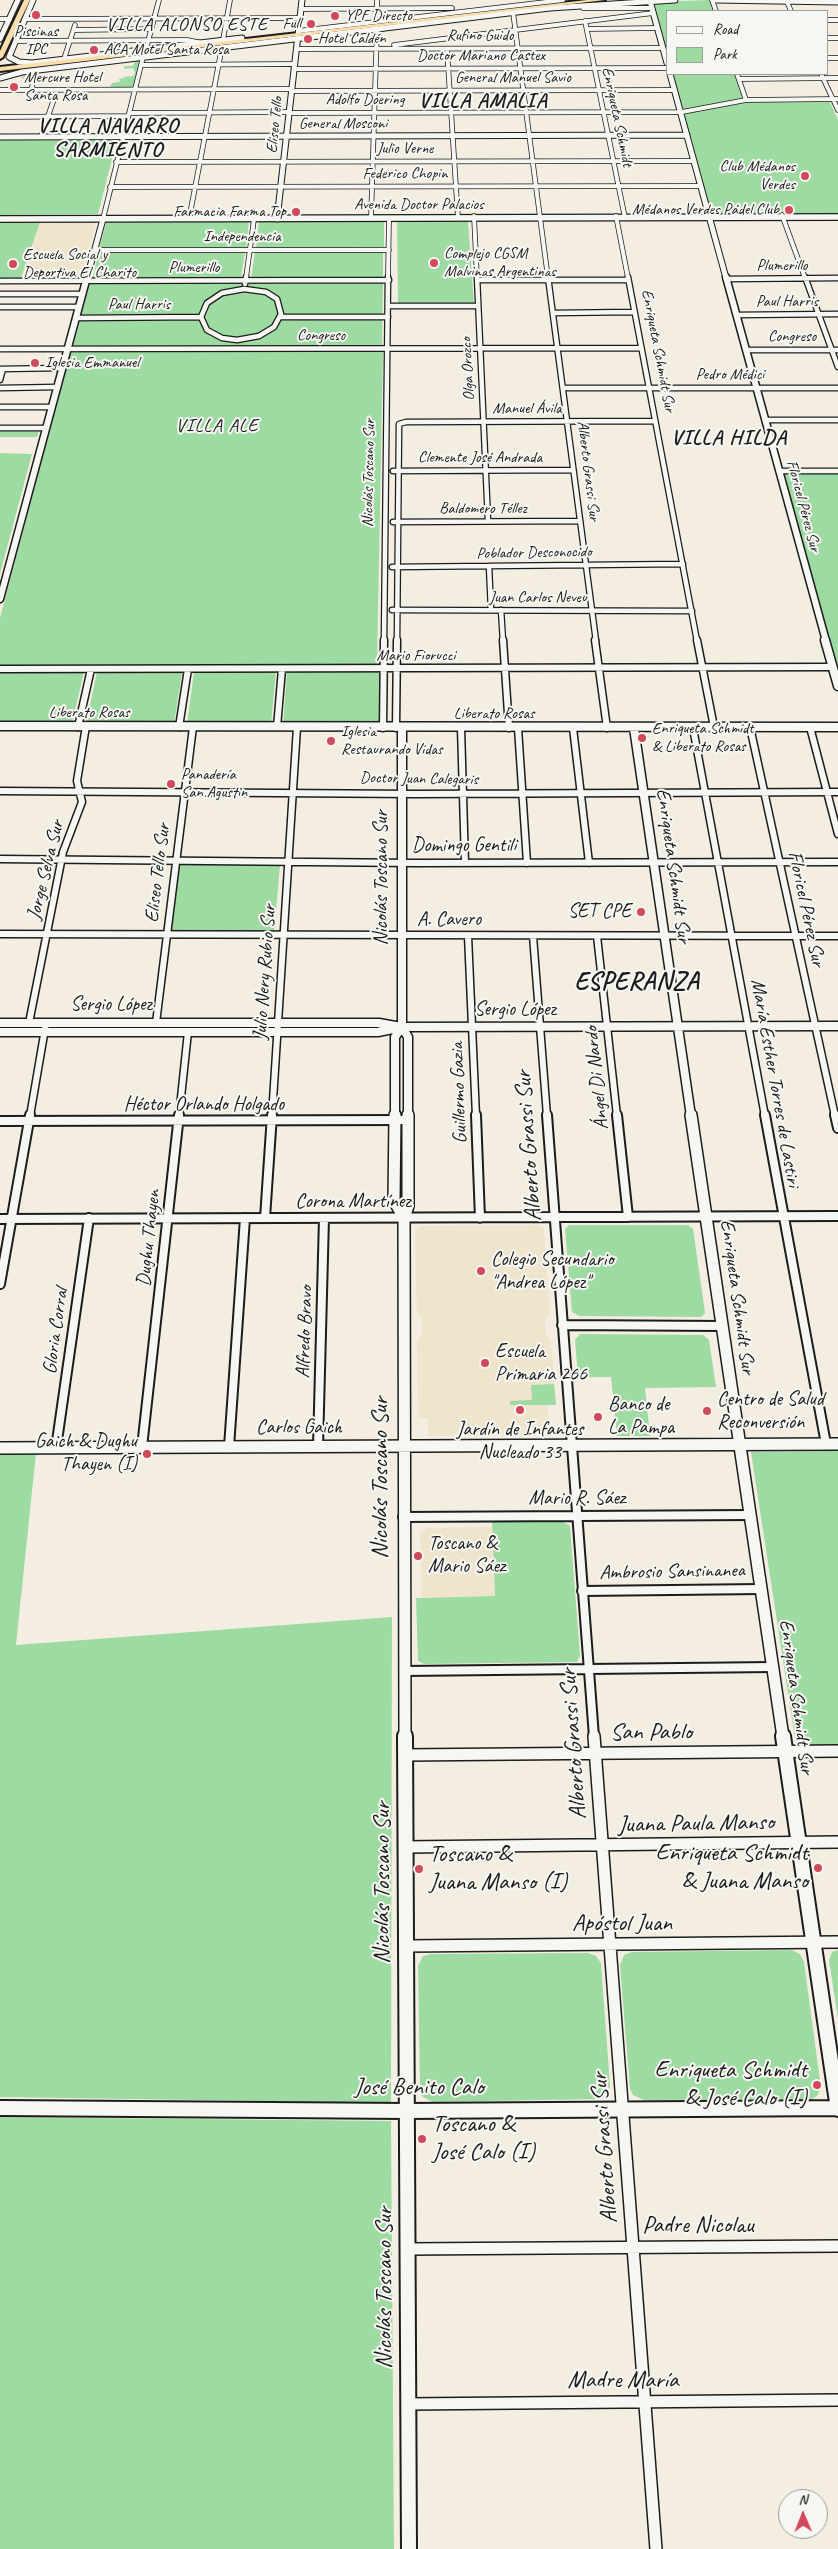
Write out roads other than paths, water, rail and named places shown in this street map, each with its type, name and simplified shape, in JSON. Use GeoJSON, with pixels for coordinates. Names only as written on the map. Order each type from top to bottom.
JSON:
{"type":"FeatureCollection","features":[{"type":"Feature","properties":{"kind":"highway"},"geometry":{"type":"LineString","coordinates":[[23,0],[2,52],[1,59],[9,64],[34,66]]}},
{"type":"Feature","properties":{"kind":"highway"},"geometry":{"type":"LineString","coordinates":[[2,52],[27,0]]}},
{"type":"Feature","properties":{"kind":"highway"},"geometry":{"type":"LineString","coordinates":[[61,61],[602,0]]}},
{"type":"Feature","properties":{"kind":"highway"},"geometry":{"type":"LineString","coordinates":[[395,19],[426,19],[496,14]]}},
{"type":"Feature","properties":{"kind":"highway"},"geometry":{"type":"LineString","coordinates":[[2,52],[16,39]]}},
{"type":"Feature","properties":{"kind":"highway"},"geometry":{"type":"LineString","coordinates":[[0,77],[34,66],[61,61],[162,51]]}},
{"type":"Feature","properties":{"kind":"highway"},"geometry":{"type":"LineString","coordinates":[[0,70],[127,54],[178,53]]}},
{"type":"Feature","properties":{"kind":"main road","name":"Avenida Doctor Palacios"},"geometry":{"type":"LineString","coordinates":[[0,218],[838,216]]}},
{"type":"Feature","properties":{"kind":"main road","name":"Avenida Doctor Palacios"},"geometry":{"type":"LineString","coordinates":[[372,217],[458,217]]}},
{"type":"Feature","properties":{"kind":"main road","name":"Avenida Doctor Palacios"},"geometry":{"type":"LineString","coordinates":[[190,218],[278,218]]}},
{"type":"Feature","properties":{"kind":"street"},"geometry":{"type":"LineString","coordinates":[[0,39],[18,0]]}},
{"type":"Feature","properties":{"kind":"street"},"geometry":{"type":"LineString","coordinates":[[33,0],[10,58],[34,66],[178,53],[395,19],[563,0]]}},
{"type":"Feature","properties":{"kind":"street"},"geometry":{"type":"LineString","coordinates":[[146,49],[159,0]]}},
{"type":"Feature","properties":{"kind":"street"},"geometry":{"type":"LineString","coordinates":[[224,40],[230,0]]}},
{"type":"Feature","properties":{"kind":"street","name":"Eliseo Tello"},"geometry":{"type":"LineString","coordinates":[[278,218],[302,0]]}},
{"type":"Feature","properties":{"kind":"street"},"geometry":{"type":"LineString","coordinates":[[377,0],[377,22]]}},
{"type":"Feature","properties":{"kind":"street"},"geometry":{"type":"LineString","coordinates":[[445,0],[445,8]]}},
{"type":"Feature","properties":{"kind":"street"},"geometry":{"type":"LineString","coordinates":[[512,0],[512,6]]}},
{"type":"Feature","properties":{"kind":"street"},"geometry":{"type":"LineString","coordinates":[[650,0],[666,59]]}},
{"type":"Feature","properties":{"kind":"street"},"geometry":{"type":"LineString","coordinates":[[330,32],[560,6],[675,0]]}},
{"type":"Feature","properties":{"kind":"street"},"geometry":{"type":"LineString","coordinates":[[713,0],[838,2]]}},
{"type":"Feature","properties":{"kind":"street"},"geometry":{"type":"LineString","coordinates":[[787,2],[791,10]]}},
{"type":"Feature","properties":{"kind":"street"},"geometry":{"type":"LineString","coordinates":[[560,6],[652,10]]}},
{"type":"Feature","properties":{"kind":"street"},"geometry":{"type":"LineString","coordinates":[[301,9],[479,9]]}},
{"type":"Feature","properties":{"kind":"street"},"geometry":{"type":"LineString","coordinates":[[377,48],[585,22],[652,10]]}},
{"type":"Feature","properties":{"kind":"street","name":"Alberto Grassi Sur"},"geometry":{"type":"LineString","coordinates":[[513,12],[607,728]]}},
{"type":"Feature","properties":{"kind":"street"},"geometry":{"type":"LineString","coordinates":[[0,19],[10,18]]}},
{"type":"Feature","properties":{"kind":"street"},"geometry":{"type":"LineString","coordinates":[[25,19],[300,18]]}},
{"type":"Feature","properties":{"kind":"street"},"geometry":{"type":"LineString","coordinates":[[61,61],[77,19]]}},
{"type":"Feature","properties":{"kind":"street","name":"Enriqueta Schmidt"},"geometry":{"type":"LineString","coordinates":[[585,22],[625,217]]}},
{"type":"Feature","properties":{"kind":"street"},"geometry":{"type":"LineString","coordinates":[[372,217],[377,28]]}},
{"type":"Feature","properties":{"kind":"street"},"geometry":{"type":"LineString","coordinates":[[586,29],[657,28]]}},
{"type":"Feature","properties":{"kind":"street"},"geometry":{"type":"LineString","coordinates":[[74,30],[151,30]]}},
{"type":"Feature","properties":{"kind":"street"},"geometry":{"type":"LineString","coordinates":[[127,54],[146,49],[202,42],[298,34]]}},
{"type":"Feature","properties":{"kind":"street"},"geometry":{"type":"LineString","coordinates":[[16,39],[202,42]]}},
{"type":"Feature","properties":{"kind":"street"},"geometry":{"type":"LineString","coordinates":[[190,218],[222,47]]}},
{"type":"Feature","properties":{"kind":"street","name":"Rufino Guido"},"geometry":{"type":"LineString","coordinates":[[297,49],[663,48]]}},
{"type":"Feature","properties":{"kind":"street"},"geometry":{"type":"LineString","coordinates":[[447,49],[458,217]]}},
{"type":"Feature","properties":{"kind":"street"},"geometry":{"type":"LineString","coordinates":[[0,599],[87,281],[143,57]]}},
{"type":"Feature","properties":{"kind":"street","name":"Doctor Mariano Castex"},"geometry":{"type":"LineString","coordinates":[[141,65],[218,64],[376,69],[666,68]]}},
{"type":"Feature","properties":{"kind":"street"},"geometry":{"type":"LineString","coordinates":[[0,77],[20,74],[34,66]]}},
{"type":"Feature","properties":{"kind":"street"},"geometry":{"type":"LineString","coordinates":[[31,90],[34,81],[34,66]]}},
{"type":"Feature","properties":{"kind":"street","name":"Floricel Pérez Sur"},"geometry":{"type":"LineString","coordinates":[[670,75],[838,686]]}},
{"type":"Feature","properties":{"kind":"street"},"geometry":{"type":"LineString","coordinates":[[737,75],[746,100]]}},
{"type":"Feature","properties":{"kind":"street"},"geometry":{"type":"LineString","coordinates":[[739,79],[822,76],[838,78]]}},
{"type":"Feature","properties":{"kind":"street"},"geometry":{"type":"LineString","coordinates":[[822,76],[838,110]]}},
{"type":"Feature","properties":{"kind":"street"},"geometry":{"type":"LineString","coordinates":[[28,79],[34,81]]}},
{"type":"Feature","properties":{"kind":"street","name":"General Manuel Savio"},"geometry":{"type":"LineString","coordinates":[[0,90],[674,90]]}},
{"type":"Feature","properties":{"kind":"street"},"geometry":{"type":"LineString","coordinates":[[41,137],[57,90]]}},
{"type":"Feature","properties":{"kind":"street","name":"Adolfo Doering"},"geometry":{"type":"LineString","coordinates":[[0,117],[209,112],[680,112],[746,100],[838,99]]}},
{"type":"Feature","properties":{"kind":"street","name":"General Mosconi"},"geometry":{"type":"LineString","coordinates":[[0,137],[687,135]]}},
{"type":"Feature","properties":{"kind":"street","name":"Julio Verne"},"geometry":{"type":"LineString","coordinates":[[116,162],[694,160]]}},
{"type":"Feature","properties":{"kind":"street","name":"Federico Chopin"},"geometry":{"type":"LineString","coordinates":[[110,187],[701,186]]}},
{"type":"Feature","properties":{"kind":"street"},"geometry":{"type":"LineString","coordinates":[[783,216],[838,367]]}},
{"type":"Feature","properties":{"kind":"street","name":"Olga Orozco"},"geometry":{"type":"LineString","coordinates":[[474,217],[488,521]]}},
{"type":"Feature","properties":{"kind":"street","name":"Enriqueta Schmidt Sur"},"geometry":{"type":"LineString","coordinates":[[616,217],[714,728]]}},
{"type":"Feature","properties":{"kind":"street","name":"Nicolás Toscano Sur"},"geometry":{"type":"LineString","coordinates":[[384,728],[389,218]]}},
{"type":"Feature","properties":{"kind":"street"},"geometry":{"type":"LineString","coordinates":[[244,289],[254,219]]}},
{"type":"Feature","properties":{"kind":"street","name":"Independencia"},"geometry":{"type":"LineString","coordinates":[[95,250],[389,250]]}},
{"type":"Feature","properties":{"kind":"street","name":"Plumerillo"},"geometry":{"type":"LineString","coordinates":[[726,279],[838,278]]}},
{"type":"Feature","properties":{"kind":"street","name":"Plumerillo"},"geometry":{"type":"LineString","coordinates":[[0,281],[388,280]]}},
{"type":"Feature","properties":{"kind":"street"},"geometry":{"type":"LineString","coordinates":[[477,280],[628,280]]}},
{"type":"Feature","properties":{"kind":"street"},"geometry":{"type":"LineString","coordinates":[[244,289],[261,291],[274,297],[281,307],[280,317],[274,327],[265,334],[237,340],[211,333],[205,327],[201,317],[205,306],[214,298],[227,292],[244,289]]}},
{"type":"Feature","properties":{"kind":"street"},"geometry":{"type":"LineString","coordinates":[[0,294],[83,294]]}},
{"type":"Feature","properties":{"kind":"street"},"geometry":{"type":"LineString","coordinates":[[388,306],[478,306]]}},
{"type":"Feature","properties":{"kind":"street","name":"Paul Harris"},"geometry":{"type":"LineString","coordinates":[[0,307],[80,307]]}},
{"type":"Feature","properties":{"kind":"street"},"geometry":{"type":"LineString","coordinates":[[553,312],[634,312]]}},
{"type":"Feature","properties":{"kind":"street","name":"Paul Harris"},"geometry":{"type":"LineString","coordinates":[[736,315],[838,314]]}},
{"type":"Feature","properties":{"kind":"street","name":"Paul Harris"},"geometry":{"type":"LineString","coordinates":[[77,318],[201,317]]}},
{"type":"Feature","properties":{"kind":"street"},"geometry":{"type":"LineString","coordinates":[[280,317],[388,317]]}},
{"type":"Feature","properties":{"kind":"street"},"geometry":{"type":"LineString","coordinates":[[236,349],[237,340]]}},
{"type":"Feature","properties":{"kind":"street","name":"Congreso"},"geometry":{"type":"LineString","coordinates":[[0,349],[641,348]]}},
{"type":"Feature","properties":{"kind":"street","name":"Congreso"},"geometry":{"type":"LineString","coordinates":[[746,350],[838,350]]}},
{"type":"Feature","properties":{"kind":"street"},"geometry":{"type":"LineString","coordinates":[[0,380],[2,369],[63,368]]}},
{"type":"Feature","properties":{"kind":"street"},"geometry":{"type":"LineString","coordinates":[[0,388],[58,387]]}},
{"type":"Feature","properties":{"kind":"street","name":"Pedro Médici"},"geometry":{"type":"LineString","coordinates":[[563,388],[838,388]]}},
{"type":"Feature","properties":{"kind":"street"},"geometry":{"type":"LineString","coordinates":[[0,407],[52,407]]}},
{"type":"Feature","properties":{"kind":"street"},"geometry":{"type":"LineString","coordinates":[[765,420],[838,420]]}},
{"type":"Feature","properties":{"kind":"street","name":"Manuel Ávila"},"geometry":{"type":"LineString","coordinates":[[400,424],[655,421]]}},
{"type":"Feature","properties":{"kind":"street","name":"Nicolás Toscano Sur"},"geometry":{"type":"LineString","coordinates":[[400,424],[397,470],[397,668],[402,793],[402,1028],[408,1037],[408,1206],[404,1218],[403,1517],[409,2549]]}},
{"type":"Feature","properties":{"kind":"street"},"geometry":{"type":"LineString","coordinates":[[0,428],[46,428]]}},
{"type":"Feature","properties":{"kind":"street","name":"Clemente José Andrada"},"geometry":{"type":"LineString","coordinates":[[386,471],[573,470]]}},
{"type":"Feature","properties":{"kind":"street"},"geometry":{"type":"LineString","coordinates":[[779,471],[838,471]]}},
{"type":"Feature","properties":{"kind":"street","name":"Baldomero Téllez"},"geometry":{"type":"LineString","coordinates":[[386,522],[580,521]]}},
{"type":"Feature","properties":{"kind":"street","name":"Poblador Desconocido"},"geometry":{"type":"LineString","coordinates":[[385,567],[683,564]]}},
{"type":"Feature","properties":{"kind":"street"},"geometry":{"type":"LineString","coordinates":[[489,566],[492,610]]}},
{"type":"Feature","properties":{"kind":"street","name":"Juan Carlos Neveu"},"geometry":{"type":"LineString","coordinates":[[385,610],[692,611]]}},
{"type":"Feature","properties":{"kind":"street"},"geometry":{"type":"LineString","coordinates":[[501,610],[509,728]]}},
{"type":"Feature","properties":{"kind":"street","name":"Mario Fiorucci"},"geometry":{"type":"LineString","coordinates":[[0,669],[833,668]]}},
{"type":"Feature","properties":{"kind":"street","name":"Jorge Selva Sur"},"geometry":{"type":"LineString","coordinates":[[30,1023],[62,859],[82,802],[76,781],[91,669]]}},
{"type":"Feature","properties":{"kind":"street"},"geometry":{"type":"LineString","coordinates":[[179,727],[188,669]]}},
{"type":"Feature","properties":{"kind":"street"},"geometry":{"type":"LineString","coordinates":[[277,727],[282,669]]}},
{"type":"Feature","properties":{"kind":"street","name":"Liberato Rosas"},"geometry":{"type":"LineString","coordinates":[[0,726],[384,728],[838,727]]}},
{"type":"Feature","properties":{"kind":"street","name":"Eliseo Tello Sur"},"geometry":{"type":"LineString","coordinates":[[156,1023],[193,727]]}},
{"type":"Feature","properties":{"kind":"street","name":"Julio Nery Rubio Sur"},"geometry":{"type":"LineString","coordinates":[[264,1218],[297,727]]}},
{"type":"Feature","properties":{"kind":"street"},"geometry":{"type":"LineString","coordinates":[[810,727],[838,834]]}},
{"type":"Feature","properties":{"kind":"street"},"geometry":{"type":"LineString","coordinates":[[461,728],[465,863]]}},
{"type":"Feature","properties":{"kind":"street"},"geometry":{"type":"LineString","coordinates":[[518,728],[527,863]]}},
{"type":"Feature","properties":{"kind":"street"},"geometry":{"type":"LineString","coordinates":[[574,728],[589,863]]}},
{"type":"Feature","properties":{"kind":"street","name":"Enriqueta Schmidt Sur"},"geometry":{"type":"LineString","coordinates":[[634,728],[838,2108]]}},
{"type":"Feature","properties":{"kind":"street","name":"María Esther Torres de Lastiri"},"geometry":{"type":"LineString","coordinates":[[693,728],[826,1444]]}},
{"type":"Feature","properties":{"kind":"street","name":"Floricel Pérez Sur"},"geometry":{"type":"LineString","coordinates":[[750,728],[838,1128]]}},
{"type":"Feature","properties":{"kind":"street","name":"Doctor Juan Calegaris"},"geometry":{"type":"LineString","coordinates":[[0,791],[463,794],[838,792]]}},
{"type":"Feature","properties":{"kind":"street","name":"Domingo Gentili"},"geometry":{"type":"LineString","coordinates":[[0,860],[465,863],[838,862]]}},
{"type":"Feature","properties":{"kind":"street","name":"A. Cavero"},"geometry":{"type":"LineString","coordinates":[[0,934],[838,936]]}},
{"type":"Feature","properties":{"kind":"street","name":"Guillermo Gazia"},"geometry":{"type":"LineString","coordinates":[[468,936],[480,1218]]}},
{"type":"Feature","properties":{"kind":"street","name":"Alberto Grassi Sur"},"geometry":{"type":"LineString","coordinates":[[533,936],[656,2549]]}},
{"type":"Feature","properties":{"kind":"street","name":"Ángel Di Nardo"},"geometry":{"type":"LineString","coordinates":[[597,936],[628,1217]]}},
{"type":"Feature","properties":{"kind":"street","name":"Sergio López"},"geometry":{"type":"LineString","coordinates":[[0,1023],[30,1023],[45,1027],[188,1032],[277,1027]]}},
{"type":"Feature","properties":{"kind":"street","name":"Sergio López"},"geometry":{"type":"LineString","coordinates":[[0,1032],[45,1027],[156,1023],[378,1032],[402,1028],[472,1027],[838,1026]]}},
{"type":"Feature","properties":{"kind":"street"},"geometry":{"type":"LineString","coordinates":[[0,1284],[45,1027]]}},
{"type":"Feature","properties":{"kind":"street","name":"Nicolás Toscano Sur"},"geometry":{"type":"LineString","coordinates":[[402,1028],[395,1036],[394,1200],[396,1207],[404,1218]]}},
{"type":"Feature","properties":{"kind":"street","name":"Dughu Thayen"},"geometry":{"type":"LineString","coordinates":[[142,1447],[188,1032]]}},
{"type":"Feature","properties":{"kind":"street","name":"Héctor Orlando Holgado"},"geometry":{"type":"LineString","coordinates":[[0,1121],[408,1120]]}},
{"type":"Feature","properties":{"kind":"street","name":"Corona Martínez"},"geometry":{"type":"LineString","coordinates":[[0,1219],[838,1216]]}},
{"type":"Feature","properties":{"kind":"street","name":"Gloria Corral"},"geometry":{"type":"LineString","coordinates":[[56,1448],[89,1218]]}},
{"type":"Feature","properties":{"kind":"street"},"geometry":{"type":"LineString","coordinates":[[229,1447],[245,1218]]}},
{"type":"Feature","properties":{"kind":"street","name":"Alfredo Bravo"},"geometry":{"type":"LineString","coordinates":[[318,1447],[324,1218]]}},
{"type":"Feature","properties":{"kind":"street"},"geometry":{"type":"LineString","coordinates":[[562,1325],[723,1326]]}},
{"type":"Feature","properties":{"kind":"street","name":"Carlos Gaich"},"geometry":{"type":"LineString","coordinates":[[0,1448],[838,1444]]}},
{"type":"Feature","properties":{"kind":"street","name":"Mario R. Sáez"},"geometry":{"type":"LineString","coordinates":[[403,1517],[751,1515]]}},
{"type":"Feature","properties":{"kind":"street","name":"Ambrosio Sansinanea"},"geometry":{"type":"LineString","coordinates":[[582,1591],[761,1589]]}},
{"type":"Feature","properties":{"kind":"street"},"geometry":{"type":"LineString","coordinates":[[404,1671],[773,1667]]}},
{"type":"Feature","properties":{"kind":"street","name":"San Pablo"},"geometry":{"type":"LineString","coordinates":[[404,1754],[838,1751]]}},
{"type":"Feature","properties":{"kind":"street","name":"Juana Paula Manso"},"geometry":{"type":"LineString","coordinates":[[405,1847],[838,1842]]}},
{"type":"Feature","properties":{"kind":"street","name":"Apóstol Juan"},"geometry":{"type":"LineString","coordinates":[[406,1946],[838,1942]]}},
{"type":"Feature","properties":{"kind":"street","name":"José Benito Calo"},"geometry":{"type":"LineString","coordinates":[[0,2108],[407,2111],[838,2108]]}},
{"type":"Feature","properties":{"kind":"street","name":"Padre Nicolau"},"geometry":{"type":"LineString","coordinates":[[407,2249],[838,2246]]}},
{"type":"Feature","properties":{"kind":"street","name":"Madre María"},"geometry":{"type":"LineString","coordinates":[[408,2404],[838,2400]]}},
{"type":"Feature","properties":{"kind":"tunnel"},"geometry":{"type":"LineString","coordinates":[[22,76],[28,79]]}},
{"type":"Feature","properties":{"kind":"place","name":"Piscinas IPC"},"geometry":{"type":"Point","coordinates":[36,15]}},
{"type":"Feature","properties":{"kind":"place","name":"YPF Directo"},"geometry":{"type":"Point","coordinates":[335,16]}},
{"type":"Feature","properties":{"kind":"place","name":"Full"},"geometry":{"type":"Point","coordinates":[311,24]}},
{"type":"Feature","properties":{"kind":"place","name":"Hotel Caldén"},"geometry":{"type":"Point","coordinates":[308,39]}},
{"type":"Feature","properties":{"kind":"place","name":"ACA Motel Santa Rosa"},"geometry":{"type":"Point","coordinates":[94,50]}},
{"type":"Feature","properties":{"kind":"place","name":"Mercure Hotel Santa Rosa"},"geometry":{"type":"Point","coordinates":[14,87]}},
{"type":"Feature","properties":{"kind":"place","name":"Club Médanos Verdes"},"geometry":{"type":"Point","coordinates":[805,176]}},
{"type":"Feature","properties":{"kind":"place","name":"Médanos Verdes Pádel Club"},"geometry":{"type":"Point","coordinates":[789,210]}},
{"type":"Feature","properties":{"kind":"place","name":"Farmacia Farma Top"},"geometry":{"type":"Point","coordinates":[296,212]}},
{"type":"Feature","properties":{"kind":"place","name":"Complejo CGSM Malvinas Argentinas"},"geometry":{"type":"Point","coordinates":[434,263]}},
{"type":"Feature","properties":{"kind":"place","name":"Escuela Social y Deportiva El Charito"},"geometry":{"type":"Point","coordinates":[13,264]}},
{"type":"Feature","properties":{"kind":"place","name":"Iglesia Emmanuel"},"geometry":{"type":"Point","coordinates":[35,363]}},
{"type":"Feature","properties":{"kind":"place","name":"Enriqueta Schmidt & Liberato Rosas"},"geometry":{"type":"Point","coordinates":[642,738]}},
{"type":"Feature","properties":{"kind":"place","name":"Iglesia Restaurando Vidas"},"geometry":{"type":"Point","coordinates":[331,741]}},
{"type":"Feature","properties":{"kind":"place","name":"Panadería San Agustin"},"geometry":{"type":"Point","coordinates":[171,784]}},
{"type":"Feature","properties":{"kind":"place","name":"SET CPE"},"geometry":{"type":"Point","coordinates":[641,912]}},
{"type":"Feature","properties":{"kind":"place","name":"Colegio Secundario \"Andrea López\""},"geometry":{"type":"Point","coordinates":[481,1271]}},
{"type":"Feature","properties":{"kind":"place","name":"Escuela Primaria 266"},"geometry":{"type":"Point","coordinates":[485,1363]}},
{"type":"Feature","properties":{"kind":"place","name":"Jardín de Infantes Nucleado 33"},"geometry":{"type":"Point","coordinates":[520,1410]}},
{"type":"Feature","properties":{"kind":"place","name":"Centro de Salud Reconversión"},"geometry":{"type":"Point","coordinates":[707,1411]}},
{"type":"Feature","properties":{"kind":"place","name":"Banco de La Pampa"},"geometry":{"type":"Point","coordinates":[598,1417]}},
{"type":"Feature","properties":{"kind":"place","name":"Gaich & Dughu Thayen (I)"},"geometry":{"type":"Point","coordinates":[147,1454]}},
{"type":"Feature","properties":{"kind":"place","name":"Toscano & Mario Sáez"},"geometry":{"type":"Point","coordinates":[418,1556]}},
{"type":"Feature","properties":{"kind":"place","name":"Enriqueta Schmidt & Juana Manso"},"geometry":{"type":"Point","coordinates":[818,1868]}},
{"type":"Feature","properties":{"kind":"place","name":"Toscano & Juana Manso (I)"},"geometry":{"type":"Point","coordinates":[419,1869]}},
{"type":"Feature","properties":{"kind":"place","name":"Enriqueta Schmidt & José Calo (I)"},"geometry":{"type":"Point","coordinates":[817,2085]}},
{"type":"Feature","properties":{"kind":"place","name":"Toscano & José Calo (I)"},"geometry":{"type":"Point","coordinates":[422,2139]}},
{"type":"Feature","properties":{"kind":"district","name":"VILLA ALONSO ESTE"},"geometry":{"type":"Point","coordinates":[187,25]}},
{"type":"Feature","properties":{"kind":"district","name":"VILLA AMALIA"},"geometry":{"type":"Point","coordinates":[483,101]}},
{"type":"Feature","properties":{"kind":"district","name":"VILLA NAVARRO SARMIENTO"},"geometry":{"type":"Point","coordinates":[108,138]}},
{"type":"Feature","properties":{"kind":"district","name":"VILLA ALE"},"geometry":{"type":"Point","coordinates":[217,426]}},
{"type":"Feature","properties":{"kind":"district","name":"VILLA HILDA"},"geometry":{"type":"Point","coordinates":[729,438]}},
{"type":"Feature","properties":{"kind":"district","name":"ESPERANZA"},"geometry":{"type":"Point","coordinates":[637,982]}}]}
